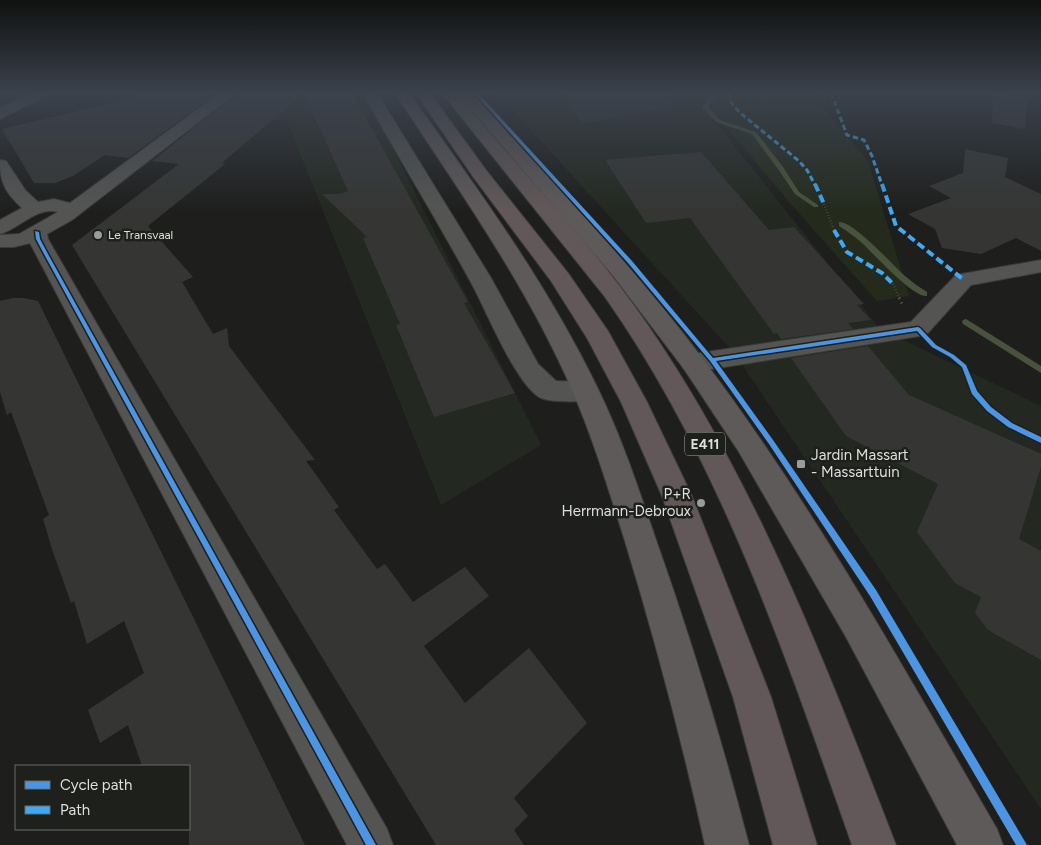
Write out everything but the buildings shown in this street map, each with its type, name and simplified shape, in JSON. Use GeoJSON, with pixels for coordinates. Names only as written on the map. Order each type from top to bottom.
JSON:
{"type":"FeatureCollection","features":[{"type":"Feature","properties":{"kind":"highway"},"geometry":{"type":"LineString","coordinates":[[451,132],[480,174],[560,278],[599,337],[634,402],[677,496],[752,697],[796,845]]}},
{"type":"Feature","properties":{"kind":"highway","name":"E411"},"geometry":{"type":"LineString","coordinates":[[482,132],[597,270],[638,329],[677,394],[729,488],[813,681],[874,845]]}},
{"type":"Feature","properties":{"kind":"main road"},"geometry":{"type":"LineString","coordinates":[[428,132],[537,297],[586,392],[624,492],[667,618],[714,788],[727,845]]}},
{"type":"Feature","properties":{"kind":"main road"},"geometry":{"type":"LineString","coordinates":[[499,132],[622,272],[693,364],[749,444],[859,625],[981,842]]}},
{"type":"Feature","properties":{"kind":"street"},"geometry":{"type":"LineString","coordinates":[[0,255],[23,230],[103,186],[176,132]]}},
{"type":"Feature","properties":{"kind":"street"},"geometry":{"type":"LineString","coordinates":[[393,132],[480,278],[529,370],[549,390],[586,392]]}},
{"type":"Feature","properties":{"kind":"street"},"geometry":{"type":"LineString","coordinates":[[0,165],[19,195],[23,230]]}},
{"type":"Feature","properties":{"kind":"street"},"geometry":{"type":"LineString","coordinates":[[0,228],[23,230],[38,239],[371,845]]}},
{"type":"Feature","properties":{"kind":"street"},"geometry":{"type":"LineString","coordinates":[[693,364],[918,329],[964,280],[1041,266]]}},
{"type":"Feature","properties":{"kind":"path"},"geometry":{"type":"LineString","coordinates":[[824,204],[834,230]]}},
{"type":"Feature","properties":{"kind":"path"},"geometry":{"type":"LineString","coordinates":[[892,284],[902,305]]}},
{"type":"Feature","properties":{"kind":"path"},"geometry":{"type":"LineString","coordinates":[[934,346],[952,356],[964,366],[974,392],[989,409],[1010,425],[1041,440]]}},
{"type":"Feature","properties":{"kind":"shaded area"},"geometry":{"type":"Polygon","coordinates":[[[292,132],[385,132],[541,445],[441,505],[292,132]]]}},
{"type":"Feature","properties":{"kind":"shaded area"},"geometry":{"type":"Polygon","coordinates":[[[533,132],[724,132],[880,329],[1041,406],[1041,809],[735,354],[533,132]]]}},
{"type":"Feature","properties":{"kind":"green space"},"geometry":{"type":"Polygon","coordinates":[[[731,132],[844,132],[868,161],[909,296],[877,301],[789,202],[731,132]]]}},
{"type":"Feature","properties":{"kind":"waterway"},"geometry":{"type":"LineString","coordinates":[[752,132],[781,168],[797,193],[816,206]]}},
{"type":"Feature","properties":{"kind":"waterway"},"geometry":{"type":"LineString","coordinates":[[842,224],[924,294]]}},
{"type":"Feature","properties":{"kind":"waterway"},"geometry":{"type":"LineString","coordinates":[[966,322],[1041,370]]}},
{"type":"Feature","properties":{"kind":"marked path"},"geometry":{"type":"LineString","coordinates":[[763,132],[799,161],[807,170],[824,204]]}},
{"type":"Feature","properties":{"kind":"marked path"},"geometry":{"type":"LineString","coordinates":[[846,132],[847,135],[864,140],[872,156],[896,226],[964,280]]}},
{"type":"Feature","properties":{"kind":"marked path"},"geometry":{"type":"LineString","coordinates":[[834,230],[847,252],[882,273],[893,284]]}},
{"type":"Feature","properties":{"kind":"cycle path"},"geometry":{"type":"LineString","coordinates":[[512,132],[630,262],[712,360],[771,442],[873,593],[1022,845]]}},
{"type":"Feature","properties":{"kind":"cycle path"},"geometry":{"type":"LineString","coordinates":[[37,232],[38,239],[46,254],[371,845]]}},
{"type":"Feature","properties":{"kind":"cycle path"},"geometry":{"type":"LineString","coordinates":[[712,360],[918,329],[934,346],[952,356],[964,366],[974,392],[989,409],[1010,425],[1041,440]]}},
{"type":"Feature","properties":{"kind":"place","name":"Le Transvaal"},"geometry":{"type":"Point","coordinates":[98,235]}},
{"type":"Feature","properties":{"kind":"place","name":"Jardin Massart - Massarttuin"},"geometry":{"type":"Point","coordinates":[801,464]}},
{"type":"Feature","properties":{"kind":"place","name":"P+R Herrmann-Debroux"},"geometry":{"type":"Point","coordinates":[701,503]}}]}
